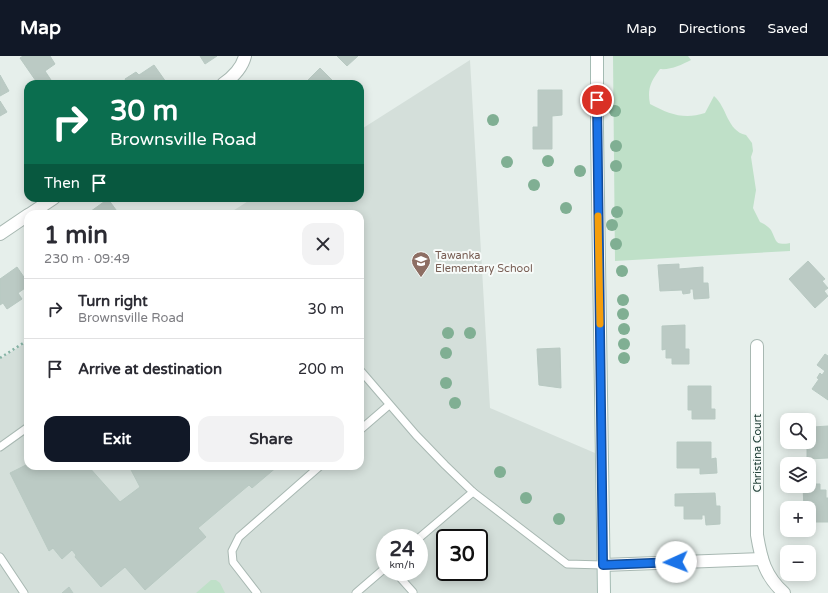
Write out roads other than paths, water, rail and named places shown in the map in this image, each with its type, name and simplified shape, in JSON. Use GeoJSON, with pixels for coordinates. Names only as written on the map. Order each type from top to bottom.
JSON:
{"type":"FeatureCollection","features":[{"type":"Feature","properties":{"kind":"street"},"geometry":{"type":"LineString","coordinates":[[227,80],[237,72],[245,56]]}},
{"type":"Feature","properties":{"kind":"street"},"geometry":{"type":"LineString","coordinates":[[597,56],[604,593]]}},
{"type":"Feature","properties":{"kind":"street"},"geometry":{"type":"LineString","coordinates":[[36,210],[48,202]]}},
{"type":"Feature","properties":{"kind":"street"},"geometry":{"type":"LineString","coordinates":[[0,234],[24,218]]}},
{"type":"Feature","properties":{"kind":"street","name":"Christina Court"},"geometry":{"type":"LineString","coordinates":[[757,346],[757,536],[762,560],[766,570],[776,586],[784,593]]}},
{"type":"Feature","properties":{"kind":"street"},"geometry":{"type":"LineString","coordinates":[[603,565],[762,560]]}},
{"type":"Feature","properties":{"kind":"lane"},"geometry":{"type":"LineString","coordinates":[[364,375],[389,405],[445,465],[473,492],[567,564],[603,565]]}},
{"type":"Feature","properties":{"kind":"lane"},"geometry":{"type":"LineString","coordinates":[[364,427],[389,405]]}},
{"type":"Feature","properties":{"kind":"lane"},"geometry":{"type":"LineString","coordinates":[[0,447],[24,430]]}},
{"type":"Feature","properties":{"kind":"lane"},"geometry":{"type":"LineString","coordinates":[[257,593],[233,562],[232,551],[239,537],[315,470]]}},
{"type":"Feature","properties":{"kind":"lane"},"geometry":{"type":"LineString","coordinates":[[428,530],[473,492]]}},
{"type":"Feature","properties":{"kind":"lane"},"geometry":{"type":"LineString","coordinates":[[0,557],[24,593]]}},
{"type":"Feature","properties":{"kind":"lane"},"geometry":{"type":"LineString","coordinates":[[356,593],[376,576]]}},
{"type":"Feature","properties":{"kind":"lane"},"geometry":{"type":"LineString","coordinates":[[403,581],[413,592]]}},
{"type":"Feature","properties":{"kind":"place","name":"Tawanka Elementary School"},"geometry":{"type":"Point","coordinates":[421,278]}}]}
